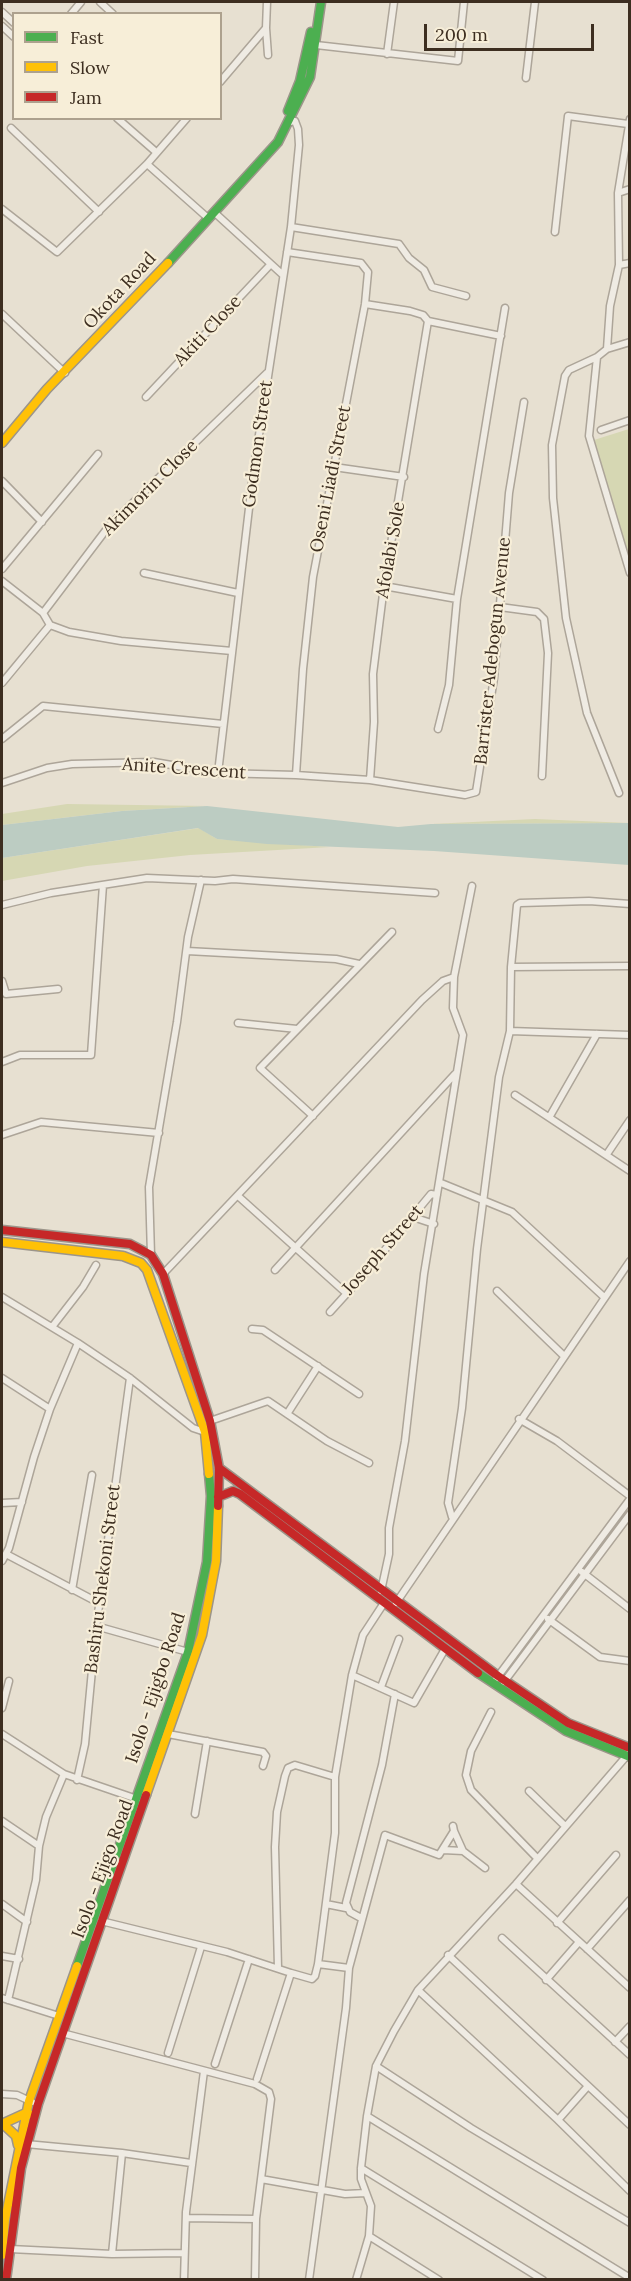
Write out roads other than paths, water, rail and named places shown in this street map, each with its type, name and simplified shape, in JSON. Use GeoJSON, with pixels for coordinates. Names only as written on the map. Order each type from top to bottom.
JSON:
{"type":"FeatureCollection","features":[{"type":"Feature","properties":{"kind":"main road","name":"Okota Road"},"geometry":{"type":"LineString","coordinates":[[261,160],[282,126],[300,81],[310,42],[316,2]]}},
{"type":"Feature","properties":{"kind":"main road","name":"Okota Road"},"geometry":{"type":"LineString","coordinates":[[2,443],[47,389],[65,373],[212,216],[278,142],[290,122],[310,77],[321,2]]}},
{"type":"Feature","properties":{"kind":"main road"},"geometry":{"type":"LineString","coordinates":[[2,1230],[130,1244],[151,1255],[163,1274],[210,1421],[217,1447],[219,1468],[566,1731],[629,1753]]}},
{"type":"Feature","properties":{"kind":"main road","name":"Isolo - Ejigbo Road"},"geometry":{"type":"LineString","coordinates":[[2,1242],[123,1256],[141,1263],[152,1279],[205,1432],[210,1472],[208,1550],[188,1652],[59,2016],[22,2146],[2,2255]]}},
{"type":"Feature","properties":{"kind":"main road","name":"Isolo - Ejigo Road"},"geometry":{"type":"LineString","coordinates":[[34,2102],[168,1734],[205,1623],[215,1563],[219,1468]]}},
{"type":"Feature","properties":{"kind":"main road"},"geometry":{"type":"LineString","coordinates":[[218,1497],[232,1491],[240,1494],[445,1649],[499,1682]]}},
{"type":"Feature","properties":{"kind":"main road"},"geometry":{"type":"LineString","coordinates":[[22,2146],[16,2136],[2,2124],[30,2114]]}},
{"type":"Feature","properties":{"kind":"main road"},"geometry":{"type":"LineString","coordinates":[[4,2248],[6,2280]]}},
{"type":"Feature","properties":{"kind":"street"},"geometry":{"type":"LineString","coordinates":[[267,2],[267,55]]}},
{"type":"Feature","properties":{"kind":"street"},"geometry":{"type":"LineString","coordinates":[[387,54],[394,2]]}},
{"type":"Feature","properties":{"kind":"street"},"geometry":{"type":"LineString","coordinates":[[316,45],[458,62],[464,2]]}},
{"type":"Feature","properties":{"kind":"street"},"geometry":{"type":"LineString","coordinates":[[526,78],[535,2]]}},
{"type":"Feature","properties":{"kind":"street"},"geometry":{"type":"LineString","coordinates":[[222,80],[266,28]]}},
{"type":"Feature","properties":{"kind":"street"},"geometry":{"type":"LineString","coordinates":[[555,231],[568,116],[629,122],[618,193],[619,266],[610,306],[607,349]]}},
{"type":"Feature","properties":{"kind":"street"},"geometry":{"type":"LineString","coordinates":[[119,120],[156,152]]}},
{"type":"Feature","properties":{"kind":"street"},"geometry":{"type":"LineString","coordinates":[[2,209],[55,253],[147,164],[186,120]]}},
{"type":"Feature","properties":{"kind":"street","name":"Godmon Street"},"geometry":{"type":"LineString","coordinates":[[218,773],[238,593],[268,373],[291,227],[299,145],[295,121],[290,122]]}},
{"type":"Feature","properties":{"kind":"street"},"geometry":{"type":"LineString","coordinates":[[10,129],[99,212]]}},
{"type":"Feature","properties":{"kind":"street"},"geometry":{"type":"LineString","coordinates":[[147,164],[283,275]]}},
{"type":"Feature","properties":{"kind":"street"},"geometry":{"type":"LineString","coordinates":[[618,193],[630,189]]}},
{"type":"Feature","properties":{"kind":"street"},"geometry":{"type":"LineString","coordinates":[[291,227],[399,244],[409,258],[427,274],[432,287],[466,296]]}},
{"type":"Feature","properties":{"kind":"street","name":"Oseni Liadi Street"},"geometry":{"type":"LineString","coordinates":[[287,252],[364,264],[368,272],[365,304],[313,577],[303,669],[296,774]]}},
{"type":"Feature","properties":{"kind":"street"},"geometry":{"type":"LineString","coordinates":[[619,266],[630,263]]}},
{"type":"Feature","properties":{"kind":"street","name":"Akiti Close"},"geometry":{"type":"LineString","coordinates":[[146,397],[270,265]]}},
{"type":"Feature","properties":{"kind":"street"},"geometry":{"type":"LineString","coordinates":[[365,304],[410,311],[423,315],[428,321],[501,336]]}},
{"type":"Feature","properties":{"kind":"street"},"geometry":{"type":"LineString","coordinates":[[438,729],[449,684],[457,599],[505,308]]}},
{"type":"Feature","properties":{"kind":"street"},"geometry":{"type":"LineString","coordinates":[[3,319],[65,373]]}},
{"type":"Feature","properties":{"kind":"street","name":"Afolabi Sole"},"geometry":{"type":"LineString","coordinates":[[370,780],[374,722],[373,674],[384,586],[404,477],[428,321]]}},
{"type":"Feature","properties":{"kind":"street"},"geometry":{"type":"LineString","coordinates":[[619,793],[587,713],[566,618],[553,498],[552,446],[568,370],[597,357],[607,349],[630,342]]}},
{"type":"Feature","properties":{"kind":"street"},"geometry":{"type":"LineString","coordinates":[[597,357],[589,436],[621,551],[630,573]]}},
{"type":"Feature","properties":{"kind":"street","name":"Akimorin Close"},"geometry":{"type":"LineString","coordinates":[[43,613],[109,526],[268,373]]}},
{"type":"Feature","properties":{"kind":"street","name":"Barrister Adebogun Avenue"},"geometry":{"type":"LineString","coordinates":[[370,780],[465,795],[476,792],[494,678],[509,493],[524,402]]}},
{"type":"Feature","properties":{"kind":"street"},"geometry":{"type":"LineString","coordinates":[[600,430],[630,420]]}},
{"type":"Feature","properties":{"kind":"street"},"geometry":{"type":"LineString","coordinates":[[2,568],[98,454]]}},
{"type":"Feature","properties":{"kind":"street"},"geometry":{"type":"LineString","coordinates":[[334,468],[404,477]]}},
{"type":"Feature","properties":{"kind":"street"},"geometry":{"type":"LineString","coordinates":[[2,482],[42,522]]}},
{"type":"Feature","properties":{"kind":"street"},"geometry":{"type":"LineString","coordinates":[[144,573],[238,593]]}},
{"type":"Feature","properties":{"kind":"street"},"geometry":{"type":"LineString","coordinates":[[2,581],[43,613],[50,625],[112,639],[231,651]]}},
{"type":"Feature","properties":{"kind":"street"},"geometry":{"type":"LineString","coordinates":[[384,586],[457,599]]}},
{"type":"Feature","properties":{"kind":"street"},"geometry":{"type":"LineString","coordinates":[[500,607],[537,612],[544,619],[548,653],[542,776]]}},
{"type":"Feature","properties":{"kind":"street"},"geometry":{"type":"LineString","coordinates":[[2,683],[50,625]]}},
{"type":"Feature","properties":{"kind":"street"},"geometry":{"type":"LineString","coordinates":[[2,739],[43,706],[223,724]]}},
{"type":"Feature","properties":{"kind":"street","name":"Anite Crescent"},"geometry":{"type":"LineString","coordinates":[[2,783],[47,768],[72,764],[154,762],[218,773],[296,774],[370,780]]}},
{"type":"Feature","properties":{"kind":"street"},"geometry":{"type":"LineString","coordinates":[[2,905],[51,893],[147,878],[234,879],[435,893]]}},
{"type":"Feature","properties":{"kind":"street"},"geometry":{"type":"LineString","coordinates":[[151,1255],[149,1187],[187,951],[201,880]]}},
{"type":"Feature","properties":{"kind":"street"},"geometry":{"type":"LineString","coordinates":[[2,1062],[20,1055],[91,1055],[103,885]]}},
{"type":"Feature","properties":{"kind":"street"},"geometry":{"type":"LineString","coordinates":[[381,1591],[389,1554],[388,1528],[405,1441],[424,1274],[434,1224],[437,1194],[441,1183],[455,1074],[463,1035],[453,1008],[454,977],[472,886]]}},
{"type":"Feature","properties":{"kind":"street"},"geometry":{"type":"LineString","coordinates":[[452,1517],[448,1503],[467,1366],[484,1199],[499,1077],[510,1031],[511,967],[518,903],[589,901],[630,904]]}},
{"type":"Feature","properties":{"kind":"street"},"geometry":{"type":"LineString","coordinates":[[313,1116],[260,1068],[392,932]]}},
{"type":"Feature","properties":{"kind":"street"},"geometry":{"type":"LineString","coordinates":[[187,951],[336,959],[359,964]]}},
{"type":"Feature","properties":{"kind":"street"},"geometry":{"type":"LineString","coordinates":[[511,967],[630,966]]}},
{"type":"Feature","properties":{"kind":"street"},"geometry":{"type":"LineString","coordinates":[[163,1274],[422,1000],[442,981],[454,977]]}},
{"type":"Feature","properties":{"kind":"street"},"geometry":{"type":"LineString","coordinates":[[2,981],[6,994],[58,989]]}},
{"type":"Feature","properties":{"kind":"street"},"geometry":{"type":"LineString","coordinates":[[238,1023],[297,1029]]}},
{"type":"Feature","properties":{"kind":"street"},"geometry":{"type":"LineString","coordinates":[[510,1031],[630,1035]]}},
{"type":"Feature","properties":{"kind":"street"},"geometry":{"type":"LineString","coordinates":[[550,1116],[597,1035]]}},
{"type":"Feature","properties":{"kind":"street"},"geometry":{"type":"LineString","coordinates":[[275,1270],[455,1074]]}},
{"type":"Feature","properties":{"kind":"street"},"geometry":{"type":"LineString","coordinates":[[515,1095],[630,1171]]}},
{"type":"Feature","properties":{"kind":"street"},"geometry":{"type":"LineString","coordinates":[[607,1154],[630,1120]]}},
{"type":"Feature","properties":{"kind":"street"},"geometry":{"type":"LineString","coordinates":[[2,1135],[41,1122],[159,1133]]}},
{"type":"Feature","properties":{"kind":"street"},"geometry":{"type":"LineString","coordinates":[[441,1183],[513,1212],[604,1297]]}},
{"type":"Feature","properties":{"kind":"street","name":"Joseph Street"},"geometry":{"type":"LineString","coordinates":[[330,1312],[431,1194],[437,1194]]}},
{"type":"Feature","properties":{"kind":"street"},"geometry":{"type":"LineString","coordinates":[[238,1196],[346,1293]]}},
{"type":"Feature","properties":{"kind":"street"},"geometry":{"type":"LineString","coordinates":[[413,1217],[434,1224]]}},
{"type":"Feature","properties":{"kind":"street"},"geometry":{"type":"LineString","coordinates":[[396,1603],[519,1419],[630,1261]]}},
{"type":"Feature","properties":{"kind":"street"},"geometry":{"type":"LineString","coordinates":[[52,1327],[83,1287],[96,1265]]}},
{"type":"Feature","properties":{"kind":"street"},"geometry":{"type":"LineString","coordinates":[[497,1291],[564,1356]]}},
{"type":"Feature","properties":{"kind":"street"},"geometry":{"type":"LineString","coordinates":[[2,1297],[78,1342],[130,1378],[193,1428],[205,1432]]}},
{"type":"Feature","properties":{"kind":"street"},"geometry":{"type":"LineString","coordinates":[[252,1329],[262,1330],[359,1394]]}},
{"type":"Feature","properties":{"kind":"street"},"geometry":{"type":"LineString","coordinates":[[2,1561],[50,1409],[78,1342]]}},
{"type":"Feature","properties":{"kind":"street"},"geometry":{"type":"LineString","coordinates":[[287,1414],[318,1366]]}},
{"type":"Feature","properties":{"kind":"street"},"geometry":{"type":"LineString","coordinates":[[2,1378],[50,1409]]}},
{"type":"Feature","properties":{"kind":"street","name":"Bashiru Shekoni Street"},"geometry":{"type":"LineString","coordinates":[[77,1780],[85,1744],[96,1626],[130,1378]]}},
{"type":"Feature","properties":{"kind":"street"},"geometry":{"type":"LineString","coordinates":[[210,1421],[262,1401],[268,1401],[327,1441],[369,1462]]}},
{"type":"Feature","properties":{"kind":"street"},"geometry":{"type":"LineString","coordinates":[[499,1682],[543,1615],[630,1498],[557,1441],[519,1419]]}},
{"type":"Feature","properties":{"kind":"street"},"geometry":{"type":"LineString","coordinates":[[72,1590],[92,1475]]}},
{"type":"Feature","properties":{"kind":"street"},"geometry":{"type":"LineString","coordinates":[[2,1503],[22,1502]]}},
{"type":"Feature","properties":{"kind":"street"},"geometry":{"type":"LineString","coordinates":[[499,1682],[550,1620],[630,1514]]}},
{"type":"Feature","properties":{"kind":"street"},"geometry":{"type":"LineString","coordinates":[[6,1554],[99,1603]]}},
{"type":"Feature","properties":{"kind":"street"},"geometry":{"type":"LineString","coordinates":[[577,1568],[630,1609]]}},
{"type":"Feature","properties":{"kind":"street"},"geometry":{"type":"LineString","coordinates":[[101,1921],[314,1978],[318,1964],[335,1833],[335,1777],[352,1675],[363,1635],[384,1603]]}},
{"type":"Feature","properties":{"kind":"street"},"geometry":{"type":"LineString","coordinates":[[543,1615],[600,1657],[630,1661]]}},
{"type":"Feature","properties":{"kind":"street"},"geometry":{"type":"LineString","coordinates":[[96,1626],[188,1652]]}},
{"type":"Feature","properties":{"kind":"street"},"geometry":{"type":"LineString","coordinates":[[381,1687],[399,1639]]}},
{"type":"Feature","properties":{"kind":"street"},"geometry":{"type":"LineString","coordinates":[[352,1675],[414,1703],[445,1649]]}},
{"type":"Feature","properties":{"kind":"street"},"geometry":{"type":"LineString","coordinates":[[2,1708],[9,1681]]}},
{"type":"Feature","properties":{"kind":"street"},"geometry":{"type":"LineString","coordinates":[[346,1908],[382,1765],[395,1694]]}},
{"type":"Feature","properties":{"kind":"street"},"geometry":{"type":"LineString","coordinates":[[491,1712],[471,1750],[466,1775],[471,1790],[537,1858]]}},
{"type":"Feature","properties":{"kind":"street"},"geometry":{"type":"LineString","coordinates":[[2,1734],[64,1774],[137,1799]]}},
{"type":"Feature","properties":{"kind":"street"},"geometry":{"type":"LineString","coordinates":[[168,1734],[265,1753],[263,1766]]}},
{"type":"Feature","properties":{"kind":"street"},"geometry":{"type":"LineString","coordinates":[[195,1814],[207,1741]]}},
{"type":"Feature","properties":{"kind":"street"},"geometry":{"type":"LineString","coordinates":[[356,2280],[369,2236],[371,2206],[361,2168],[366,2116],[376,2066],[418,1990],[448,1954],[516,1884],[629,1753]]}},
{"type":"Feature","properties":{"kind":"street"},"geometry":{"type":"LineString","coordinates":[[278,1968],[275,1847],[277,1812],[285,1776],[288,1768],[295,1765],[335,1777]]}},
{"type":"Feature","properties":{"kind":"street"},"geometry":{"type":"LineString","coordinates":[[59,2016],[5,1999],[19,1959],[36,1880],[39,1846],[49,1806],[64,1774]]}},
{"type":"Feature","properties":{"kind":"street"},"geometry":{"type":"LineString","coordinates":[[529,1791],[565,1826]]}},
{"type":"Feature","properties":{"kind":"street"},"geometry":{"type":"LineString","coordinates":[[2,1821],[39,1846]]}},
{"type":"Feature","properties":{"kind":"street"},"geometry":{"type":"LineString","coordinates":[[309,2280],[349,1968],[385,1835],[436,1855],[443,1850],[453,1829],[463,1851],[485,1868]]}},
{"type":"Feature","properties":{"kind":"street"},"geometry":{"type":"LineString","coordinates":[[443,1850],[463,1851]]}},
{"type":"Feature","properties":{"kind":"street"},"geometry":{"type":"LineString","coordinates":[[557,1923],[616,1855]]}},
{"type":"Feature","properties":{"kind":"street"},"geometry":{"type":"LineString","coordinates":[[516,1884],[630,1988]]}},
{"type":"Feature","properties":{"kind":"street"},"geometry":{"type":"LineString","coordinates":[[587,1949],[630,1900]]}},
{"type":"Feature","properties":{"kind":"street"},"geometry":{"type":"LineString","coordinates":[[2,1904],[27,1922]]}},
{"type":"Feature","properties":{"kind":"street"},"geometry":{"type":"LineString","coordinates":[[326,1904],[346,1908],[361,1918]]}},
{"type":"Feature","properties":{"kind":"street"},"geometry":{"type":"LineString","coordinates":[[502,1938],[630,2055]]}},
{"type":"Feature","properties":{"kind":"street"},"geometry":{"type":"LineString","coordinates":[[546,1980],[579,1942]]}},
{"type":"Feature","properties":{"kind":"street"},"geometry":{"type":"LineString","coordinates":[[168,2053],[201,1947]]}},
{"type":"Feature","properties":{"kind":"street"},"geometry":{"type":"LineString","coordinates":[[448,1954],[630,2125]]}},
{"type":"Feature","properties":{"kind":"street"},"geometry":{"type":"LineString","coordinates":[[2,1956],[19,1959]]}},
{"type":"Feature","properties":{"kind":"street"},"geometry":{"type":"LineString","coordinates":[[215,2064],[249,1959]]}},
{"type":"Feature","properties":{"kind":"street"},"geometry":{"type":"LineString","coordinates":[[318,1964],[349,1968]]}},
{"type":"Feature","properties":{"kind":"street"},"geometry":{"type":"LineString","coordinates":[[257,2079],[291,1972]]}},
{"type":"Feature","properties":{"kind":"street"},"geometry":{"type":"LineString","coordinates":[[418,1990],[558,2120],[630,2191]]}},
{"type":"Feature","properties":{"kind":"street"},"geometry":{"type":"LineString","coordinates":[[615,2042],[630,2026]]}},
{"type":"Feature","properties":{"kind":"street"},"geometry":{"type":"LineString","coordinates":[[61,2033],[265,2087],[269,2092],[271,2099],[256,2218],[255,2280]]}},
{"type":"Feature","properties":{"kind":"street"},"geometry":{"type":"LineString","coordinates":[[376,2066],[471,2128],[630,2223]]}},
{"type":"Feature","properties":{"kind":"street"},"geometry":{"type":"LineString","coordinates":[[184,2280],[183,2253],[191,2163],[204,2071]]}},
{"type":"Feature","properties":{"kind":"street"},"geometry":{"type":"LineString","coordinates":[[558,2120],[588,2086]]}},
{"type":"Feature","properties":{"kind":"street"},"geometry":{"type":"LineString","coordinates":[[2,2094],[34,2102]]}},
{"type":"Feature","properties":{"kind":"street"},"geometry":{"type":"LineString","coordinates":[[366,2116],[630,2278]]}},
{"type":"Feature","properties":{"kind":"street"},"geometry":{"type":"LineString","coordinates":[[22,2146],[122,2153],[191,2163]]}},
{"type":"Feature","properties":{"kind":"street"},"geometry":{"type":"LineString","coordinates":[[112,2254],[122,2153]]}},
{"type":"Feature","properties":{"kind":"street"},"geometry":{"type":"LineString","coordinates":[[361,2168],[543,2280]]}},
{"type":"Feature","properties":{"kind":"street"},"geometry":{"type":"LineString","coordinates":[[261,2179],[322,2191],[366,2193]]}},
{"type":"Feature","properties":{"kind":"street"},"geometry":{"type":"LineString","coordinates":[[186,2218],[256,2218]]}},
{"type":"Feature","properties":{"kind":"street"},"geometry":{"type":"LineString","coordinates":[[369,2236],[439,2280]]}},
{"type":"Feature","properties":{"kind":"street"},"geometry":{"type":"LineString","coordinates":[[4,2248],[112,2254],[183,2253]]}}]}
